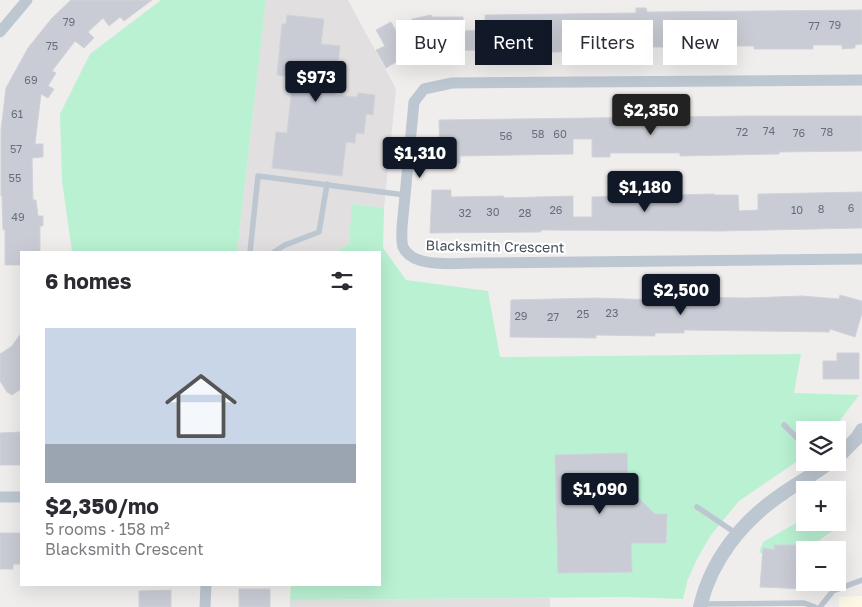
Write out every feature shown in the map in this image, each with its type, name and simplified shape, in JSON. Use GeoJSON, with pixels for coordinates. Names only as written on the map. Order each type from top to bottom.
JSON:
{"type":"FeatureCollection","features":[{"type":"Feature","properties":{"kind":"street"},"geometry":{"type":"LineString","coordinates":[[0,32],[27,0]]}},
{"type":"Feature","properties":{"kind":"street","name":"Blacksmith Crescent"},"geometry":{"type":"LineString","coordinates":[[862,80],[462,83],[438,85],[424,89],[414,102],[402,227],[403,245],[410,256],[424,262],[862,259]]}},
{"type":"Feature","properties":{"kind":"street"},"geometry":{"type":"LineString","coordinates":[[846,448],[862,430]]}},
{"type":"Feature","properties":{"kind":"street"},"geometry":{"type":"LineString","coordinates":[[700,605],[713,571],[737,534],[758,512],[816,471]]}},
{"type":"Feature","properties":{"kind":"street"},"geometry":{"type":"LineString","coordinates":[[0,497],[20,497]]}},
{"type":"Feature","properties":{"kind":"street"},"geometry":{"type":"LineString","coordinates":[[205,607],[206,586]]}},
{"type":"Feature","properties":{"kind":"lane"},"geometry":{"type":"LineString","coordinates":[[250,251],[258,176],[405,195]]}},
{"type":"Feature","properties":{"kind":"lane"},"geometry":{"type":"LineString","coordinates":[[276,251],[285,245],[319,232],[327,184]]}},
{"type":"Feature","properties":{"kind":"lane"},"geometry":{"type":"LineString","coordinates":[[784,425],[796,437]]}},
{"type":"Feature","properties":{"kind":"lane"},"geometry":{"type":"LineString","coordinates":[[697,507],[737,534]]}},
{"type":"Feature","properties":{"kind":"lane"},"geometry":{"type":"LineString","coordinates":[[820,607],[833,591],[862,580]]}},
{"type":"Feature","properties":{"kind":"lane"},"geometry":{"type":"LineString","coordinates":[[700,605],[804,603],[815,607]]}},
{"type":"Feature","properties":{"kind":"shaded area"},"geometry":{"type":"Polygon","coordinates":[[[266,0],[348,0],[396,89],[384,208],[353,204],[349,244],[337,251],[237,251],[266,0]]]}},
{"type":"Feature","properties":{"kind":"shaded area"},"geometry":{"type":"Polygon","coordinates":[[[862,596],[862,607],[839,607],[839,597],[862,596]]]}},
{"type":"Feature","properties":{"kind":"shaded area"},"geometry":{"type":"Polygon","coordinates":[[[550,598],[550,607],[290,607],[290,600],[550,598]]]}},
{"type":"Feature","properties":{"kind":"green space"},"geometry":{"type":"Polygon","coordinates":[[[161,0],[266,0],[237,251],[72,251],[62,181],[60,114],[90,54],[161,0]]]}},
{"type":"Feature","properties":{"kind":"green space"},"geometry":{"type":"Polygon","coordinates":[[[352,204],[384,208],[383,248],[406,280],[488,291],[500,357],[801,354],[794,393],[859,395],[840,421],[796,421],[796,462],[739,501],[711,535],[698,557],[688,579],[683,599],[628,597],[290,600],[291,586],[381,586],[381,251],[337,251],[349,244],[352,204]]]}},
{"type":"Feature","properties":{"kind":"green space"},"geometry":{"type":"Polygon","coordinates":[[[796,523],[796,531],[832,531],[818,541],[796,541],[796,551],[759,553],[763,542],[796,523]]]}},
{"type":"Feature","properties":{"kind":"building"},"geometry":{"type":"Polygon","coordinates":[[[71,0],[152,0],[124,21],[120,17],[109,26],[103,18],[88,32],[94,38],[84,48],[75,41],[52,71],[56,73],[48,86],[54,89],[48,98],[41,94],[35,144],[43,144],[43,157],[32,158],[33,200],[36,200],[38,216],[43,216],[43,226],[40,226],[40,251],[20,251],[20,265],[5,265],[5,229],[3,230],[1,196],[1,130],[6,88],[28,48],[52,18],[71,0]]]}},
{"type":"Feature","properties":{"kind":"building"},"geometry":{"type":"Polygon","coordinates":[[[636,8],[646,8],[647,12],[862,10],[862,44],[855,45],[855,48],[842,49],[842,45],[813,45],[813,49],[754,49],[754,46],[737,46],[737,20],[663,20],[663,47],[653,47],[653,20],[562,20],[562,52],[552,52],[552,20],[485,20],[485,15],[636,13],[636,8]]]}},
{"type":"Feature","properties":{"kind":"building"},"geometry":{"type":"Polygon","coordinates":[[[287,15],[324,19],[321,44],[340,46],[335,95],[357,97],[358,93],[375,95],[373,115],[366,114],[364,134],[356,133],[355,143],[346,142],[342,176],[272,168],[276,132],[287,133],[293,77],[277,75],[282,24],[286,24],[287,15]]]}},
{"type":"Feature","properties":{"kind":"building"},"geometry":{"type":"Polygon","coordinates":[[[431,15],[432,17],[463,17],[463,20],[412,19],[431,15]]]}},
{"type":"Feature","properties":{"kind":"building"},"geometry":{"type":"Polygon","coordinates":[[[391,22],[396,31],[396,62],[386,68],[376,50],[385,46],[376,30],[391,22]]]}},
{"type":"Feature","properties":{"kind":"building"},"geometry":{"type":"Polygon","coordinates":[[[475,30],[475,50],[465,50],[465,31],[475,30]]]}},
{"type":"Feature","properties":{"kind":"building"},"geometry":{"type":"Polygon","coordinates":[[[862,116],[862,151],[680,156],[680,153],[610,153],[610,157],[592,157],[592,139],[573,139],[573,154],[460,156],[460,163],[440,163],[439,120],[862,116]]]}},
{"type":"Feature","properties":{"kind":"building"},"geometry":{"type":"Polygon","coordinates":[[[432,190],[451,190],[451,197],[573,196],[573,217],[592,217],[592,197],[738,195],[739,211],[758,210],[758,194],[862,192],[862,228],[721,231],[541,230],[541,232],[430,233],[432,190]]]}},
{"type":"Feature","properties":{"kind":"building"},"geometry":{"type":"Polygon","coordinates":[[[840,295],[862,301],[862,313],[855,337],[830,329],[829,332],[684,330],[684,333],[655,333],[655,336],[596,335],[596,338],[510,337],[511,300],[595,298],[658,300],[687,299],[687,297],[746,298],[802,296],[839,299],[840,295]]]}},
{"type":"Feature","properties":{"kind":"building"},"geometry":{"type":"Polygon","coordinates":[[[20,334],[20,390],[12,395],[7,392],[0,381],[0,354],[12,346],[20,334]]]}},
{"type":"Feature","properties":{"kind":"building"},"geometry":{"type":"Polygon","coordinates":[[[837,353],[859,353],[859,379],[823,379],[823,361],[837,361],[837,353]]]}},
{"type":"Feature","properties":{"kind":"building"},"geometry":{"type":"Polygon","coordinates":[[[20,432],[20,465],[0,465],[0,433],[20,432]]]}},
{"type":"Feature","properties":{"kind":"building"},"geometry":{"type":"Polygon","coordinates":[[[627,453],[628,488],[655,514],[667,514],[666,543],[631,543],[632,572],[558,573],[555,455],[627,453]]]}},
{"type":"Feature","properties":{"kind":"building"},"geometry":{"type":"Polygon","coordinates":[[[0,533],[20,533],[20,564],[13,564],[13,569],[0,569],[0,533]]]}},
{"type":"Feature","properties":{"kind":"building"},"geometry":{"type":"Polygon","coordinates":[[[774,545],[796,545],[796,589],[760,587],[763,548],[775,550],[774,545]]]}},
{"type":"Feature","properties":{"kind":"building"},"geometry":{"type":"Polygon","coordinates":[[[239,589],[270,589],[270,607],[239,607],[239,589]]]}},
{"type":"Feature","properties":{"kind":"building"},"geometry":{"type":"Polygon","coordinates":[[[171,590],[171,607],[139,607],[139,591],[171,590]]]}}]}
